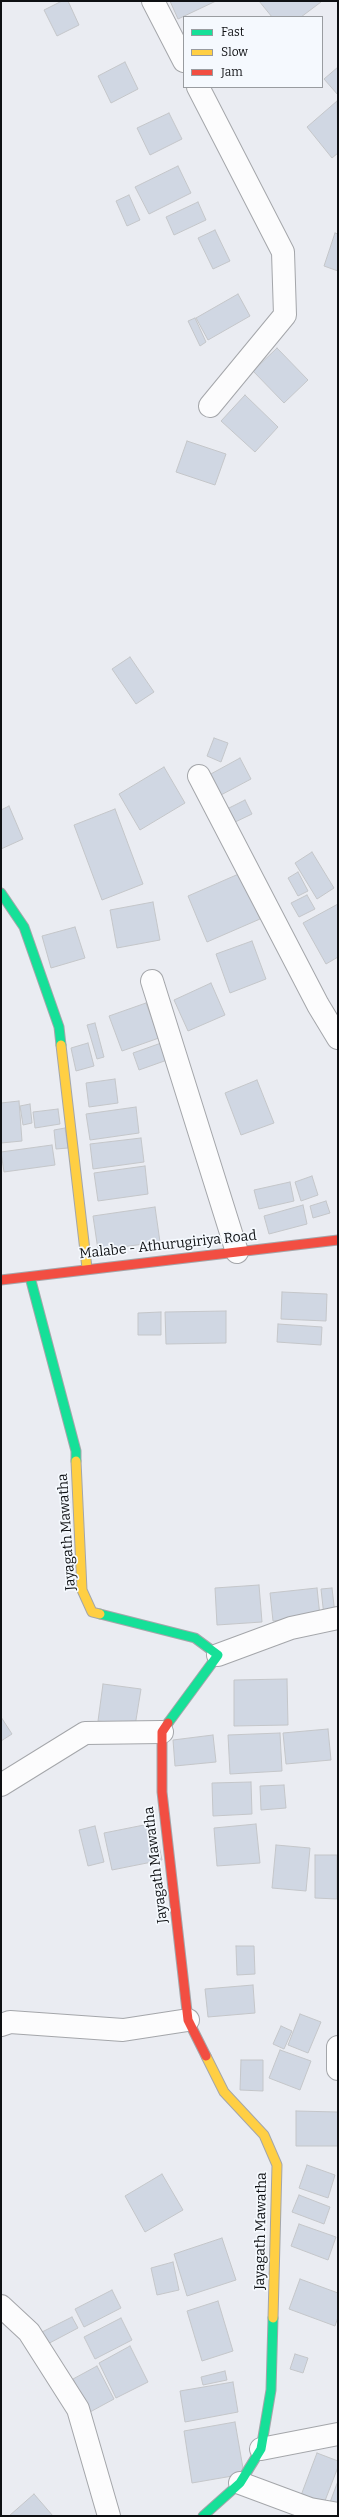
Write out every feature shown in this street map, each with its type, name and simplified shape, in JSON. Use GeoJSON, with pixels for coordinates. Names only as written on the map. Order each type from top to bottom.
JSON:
{"type":"FeatureCollection","features":[{"type":"Feature","properties":{"kind":"street"},"geometry":{"type":"LineString","coordinates":[[153,1],[183,59]]}},
{"type":"Feature","properties":{"kind":"street"},"geometry":{"type":"LineString","coordinates":[[199,88],[284,252],[284,315],[210,406]]}},
{"type":"Feature","properties":{"kind":"street"},"geometry":{"type":"LineString","coordinates":[[200,776],[318,1005],[338,1038]]}},
{"type":"Feature","properties":{"kind":"street"},"geometry":{"type":"LineString","coordinates":[[1,893],[24,927],[59,1027],[87,1268]]}},
{"type":"Feature","properties":{"kind":"street"},"geometry":{"type":"LineString","coordinates":[[152,981],[237,1252]]}},
{"type":"Feature","properties":{"kind":"street","name":"Malabe - Athurugiriya Road"},"geometry":{"type":"LineString","coordinates":[[1,1280],[87,1268],[338,1240]]}},
{"type":"Feature","properties":{"kind":"street","name":"Jayagath Mawatha"},"geometry":{"type":"LineString","coordinates":[[30,1277],[76,1452],[82,1590],[92,1612],[194,1638],[218,1655]]}},
{"type":"Feature","properties":{"kind":"street"},"geometry":{"type":"LineString","coordinates":[[1,1785],[85,1734],[162,1732],[218,1655],[291,1628],[338,1618]]}},
{"type":"Feature","properties":{"kind":"street","name":"Jayagath Mawatha"},"geometry":{"type":"LineString","coordinates":[[162,1732],[162,1792],[188,2020],[224,2092],[264,2135],[277,2165],[272,2390],[261,2449],[240,2483],[203,2516]]}},
{"type":"Feature","properties":{"kind":"street"},"geometry":{"type":"LineString","coordinates":[[1,2025],[10,2022],[123,2030],[188,2020]]}},
{"type":"Feature","properties":{"kind":"street"},"geometry":{"type":"LineString","coordinates":[[338,2047],[338,2069]]}},
{"type":"Feature","properties":{"kind":"street"},"geometry":{"type":"LineString","coordinates":[[1,2306],[29,2332],[78,2409],[109,2516]]}},
{"type":"Feature","properties":{"kind":"street"},"geometry":{"type":"LineString","coordinates":[[261,2449],[330,2436]]}},
{"type":"Feature","properties":{"kind":"street"},"geometry":{"type":"LineString","coordinates":[[240,2483],[310,2509],[338,2514]]}},
{"type":"Feature","properties":{"kind":"building"},"geometry":{"type":"Polygon","coordinates":[[[62,1],[68,1],[79,25],[57,36],[44,10],[62,1]]]}},
{"type":"Feature","properties":{"kind":"building"},"geometry":{"type":"Polygon","coordinates":[[[170,1],[216,1],[183,16],[178,19],[170,1]]]}},
{"type":"Feature","properties":{"kind":"building"},"geometry":{"type":"Polygon","coordinates":[[[259,1],[321,2],[302,16],[271,16],[259,1]]]}},
{"type":"Feature","properties":{"kind":"building"},"geometry":{"type":"Polygon","coordinates":[[[125,62],[138,89],[111,103],[98,76],[125,62]]]}},
{"type":"Feature","properties":{"kind":"building"},"geometry":{"type":"Polygon","coordinates":[[[338,67],[338,95],[324,79],[338,67]]]}},
{"type":"Feature","properties":{"kind":"building"},"geometry":{"type":"Polygon","coordinates":[[[337,101],[338,153],[332,158],[307,127],[337,101]]]}},
{"type":"Feature","properties":{"kind":"building"},"geometry":{"type":"Polygon","coordinates":[[[169,113],[182,139],[150,155],[137,128],[169,113]]]}},
{"type":"Feature","properties":{"kind":"building"},"geometry":{"type":"Polygon","coordinates":[[[178,166],[191,193],[149,214],[135,187],[178,166]]]}},
{"type":"Feature","properties":{"kind":"building"},"geometry":{"type":"Polygon","coordinates":[[[129,195],[140,220],[127,226],[116,201],[129,195]]]}},
{"type":"Feature","properties":{"kind":"building"},"geometry":{"type":"Polygon","coordinates":[[[198,202],[206,220],[174,235],[166,217],[198,202]]]}},
{"type":"Feature","properties":{"kind":"building"},"geometry":{"type":"Polygon","coordinates":[[[215,230],[230,261],[213,269],[198,238],[215,230]]]}},
{"type":"Feature","properties":{"kind":"building"},"geometry":{"type":"Polygon","coordinates":[[[335,233],[338,234],[338,271],[324,266],[335,233]]]}},
{"type":"Feature","properties":{"kind":"building"},"geometry":{"type":"Polygon","coordinates":[[[238,294],[250,316],[208,340],[196,318],[238,294]]]}},
{"type":"Feature","properties":{"kind":"building"},"geometry":{"type":"Polygon","coordinates":[[[195,318],[206,342],[200,346],[188,321],[195,318]]]}},
{"type":"Feature","properties":{"kind":"building"},"geometry":{"type":"Polygon","coordinates":[[[277,348],[308,380],[284,403],[253,371],[277,348]]]}},
{"type":"Feature","properties":{"kind":"building"},"geometry":{"type":"Polygon","coordinates":[[[245,395],[278,427],[255,452],[221,421],[245,395]]]}},
{"type":"Feature","properties":{"kind":"building"},"geometry":{"type":"Polygon","coordinates":[[[187,441],[226,454],[215,485],[176,472],[187,441]]]}},
{"type":"Feature","properties":{"kind":"building"},"geometry":{"type":"Polygon","coordinates":[[[130,657],[154,692],[136,704],[112,669],[130,657]]]}},
{"type":"Feature","properties":{"kind":"building"},"geometry":{"type":"Polygon","coordinates":[[[214,738],[228,743],[221,762],[207,756],[214,738]]]}},
{"type":"Feature","properties":{"kind":"building"},"geometry":{"type":"Polygon","coordinates":[[[240,758],[251,779],[219,796],[209,775],[240,758]]]}},
{"type":"Feature","properties":{"kind":"building"},"geometry":{"type":"Polygon","coordinates":[[[164,767],[185,803],[140,830],[119,794],[164,767]]]}},
{"type":"Feature","properties":{"kind":"building"},"geometry":{"type":"Polygon","coordinates":[[[245,800],[252,814],[231,824],[225,810],[245,800]]]}},
{"type":"Feature","properties":{"kind":"building"},"geometry":{"type":"Polygon","coordinates":[[[9,806],[23,839],[1,849],[1,810],[9,806]]]}},
{"type":"Feature","properties":{"kind":"building"},"geometry":{"type":"Polygon","coordinates":[[[115,809],[143,884],[102,900],[74,825],[115,809]]]}},
{"type":"Feature","properties":{"kind":"building"},"geometry":{"type":"Polygon","coordinates":[[[312,852],[334,888],[317,899],[295,863],[312,852]]]}},
{"type":"Feature","properties":{"kind":"building"},"geometry":{"type":"Polygon","coordinates":[[[298,872],[308,891],[298,896],[288,878],[298,872]]]}},
{"type":"Feature","properties":{"kind":"building"},"geometry":{"type":"Polygon","coordinates":[[[241,873],[260,919],[207,942],[188,896],[241,873]]]}},
{"type":"Feature","properties":{"kind":"building"},"geometry":{"type":"Polygon","coordinates":[[[307,895],[315,909],[299,917],[291,903],[307,895]]]}},
{"type":"Feature","properties":{"kind":"building"},"geometry":{"type":"Polygon","coordinates":[[[153,902],[160,940],[117,948],[110,910],[153,902]]]}},
{"type":"Feature","properties":{"kind":"building"},"geometry":{"type":"Polygon","coordinates":[[[338,904],[338,957],[326,964],[303,923],[338,904]]]}},
{"type":"Feature","properties":{"kind":"building"},"geometry":{"type":"Polygon","coordinates":[[[75,927],[85,958],[51,968],[42,936],[75,927]]]}},
{"type":"Feature","properties":{"kind":"building"},"geometry":{"type":"Polygon","coordinates":[[[252,941],[266,979],[230,993],[216,954],[252,941]]]}},
{"type":"Feature","properties":{"kind":"building"},"geometry":{"type":"Polygon","coordinates":[[[211,983],[225,1015],[188,1031],[174,1000],[211,983]]]}},
{"type":"Feature","properties":{"kind":"building"},"geometry":{"type":"Polygon","coordinates":[[[146,1003],[159,1038],[122,1051],[109,1016],[146,1003]]]}},
{"type":"Feature","properties":{"kind":"building"},"geometry":{"type":"Polygon","coordinates":[[[95,1023],[104,1057],[97,1059],[87,1025],[95,1023]]]}},
{"type":"Feature","properties":{"kind":"building"},"geometry":{"type":"Polygon","coordinates":[[[164,1042],[170,1059],[139,1070],[133,1053],[164,1042]]]}},
{"type":"Feature","properties":{"kind":"building"},"geometry":{"type":"Polygon","coordinates":[[[88,1043],[94,1066],[76,1071],[71,1048],[88,1043]]]}},
{"type":"Feature","properties":{"kind":"building"},"geometry":{"type":"Polygon","coordinates":[[[115,1079],[118,1103],[89,1107],[86,1083],[115,1079]]]}},
{"type":"Feature","properties":{"kind":"building"},"geometry":{"type":"Polygon","coordinates":[[[257,1080],[274,1123],[241,1135],[225,1093],[257,1080]]]}},
{"type":"Feature","properties":{"kind":"building"},"geometry":{"type":"Polygon","coordinates":[[[19,1101],[22,1141],[1,1143],[1,1103],[19,1101]]]}},
{"type":"Feature","properties":{"kind":"building"},"geometry":{"type":"Polygon","coordinates":[[[30,1104],[32,1123],[23,1125],[20,1106],[30,1104]]]}},
{"type":"Feature","properties":{"kind":"building"},"geometry":{"type":"Polygon","coordinates":[[[136,1107],[139,1133],[90,1140],[86,1114],[136,1107]]]}},
{"type":"Feature","properties":{"kind":"building"},"geometry":{"type":"Polygon","coordinates":[[[58,1109],[60,1124],[35,1128],[33,1112],[58,1109]]]}},
{"type":"Feature","properties":{"kind":"building"},"geometry":{"type":"Polygon","coordinates":[[[65,1128],[68,1148],[56,1149],[54,1130],[65,1128]]]}},
{"type":"Feature","properties":{"kind":"building"},"geometry":{"type":"Polygon","coordinates":[[[141,1138],[144,1162],[93,1169],[90,1144],[141,1138]]]}},
{"type":"Feature","properties":{"kind":"building"},"geometry":{"type":"Polygon","coordinates":[[[52,1145],[55,1165],[4,1172],[1,1152],[52,1145]]]}},
{"type":"Feature","properties":{"kind":"building"},"geometry":{"type":"Polygon","coordinates":[[[145,1166],[148,1194],[98,1201],[94,1173],[145,1166]]]}},
{"type":"Feature","properties":{"kind":"building"},"geometry":{"type":"Polygon","coordinates":[[[312,1176],[318,1195],[301,1201],[295,1182],[312,1176]]]}},
{"type":"Feature","properties":{"kind":"building"},"geometry":{"type":"Polygon","coordinates":[[[290,1182],[294,1201],[259,1209],[254,1190],[290,1182]]]}},
{"type":"Feature","properties":{"kind":"building"},"geometry":{"type":"Polygon","coordinates":[[[326,1201],[330,1213],[313,1218],[310,1206],[326,1201]]]}},
{"type":"Feature","properties":{"kind":"building"},"geometry":{"type":"Polygon","coordinates":[[[303,1205],[307,1224],[269,1234],[264,1216],[303,1205]]]}},
{"type":"Feature","properties":{"kind":"building"},"geometry":{"type":"Polygon","coordinates":[[[155,1207],[160,1242],[98,1250],[93,1216],[155,1207]]]}},
{"type":"Feature","properties":{"kind":"building"},"geometry":{"type":"Polygon","coordinates":[[[282,1292],[327,1294],[326,1321],[281,1319],[282,1292]]]}},
{"type":"Feature","properties":{"kind":"building"},"geometry":{"type":"Polygon","coordinates":[[[226,1311],[226,1343],[166,1344],[165,1312],[226,1311]]]}},
{"type":"Feature","properties":{"kind":"building"},"geometry":{"type":"Polygon","coordinates":[[[161,1312],[161,1335],[138,1335],[138,1313],[161,1312]]]}},
{"type":"Feature","properties":{"kind":"building"},"geometry":{"type":"Polygon","coordinates":[[[278,1324],[322,1327],[321,1345],[277,1342],[278,1324]]]}},
{"type":"Feature","properties":{"kind":"building"},"geometry":{"type":"Polygon","coordinates":[[[259,1585],[262,1622],[217,1625],[215,1588],[259,1585]]]}},
{"type":"Feature","properties":{"kind":"building"},"geometry":{"type":"Polygon","coordinates":[[[317,1588],[320,1616],[273,1621],[270,1593],[317,1588]]]}},
{"type":"Feature","properties":{"kind":"building"},"geometry":{"type":"Polygon","coordinates":[[[332,1588],[335,1614],[324,1616],[321,1589],[332,1588]]]}},
{"type":"Feature","properties":{"kind":"building"},"geometry":{"type":"Polygon","coordinates":[[[287,1679],[288,1725],[234,1726],[234,1680],[287,1679]]]}},
{"type":"Feature","properties":{"kind":"building"},"geometry":{"type":"Polygon","coordinates":[[[103,1684],[141,1689],[135,1726],[98,1721],[103,1684]]]}},
{"type":"Feature","properties":{"kind":"building"},"geometry":{"type":"Polygon","coordinates":[[[1,1717],[12,1734],[1,1741],[1,1717]]]}},
{"type":"Feature","properties":{"kind":"building"},"geometry":{"type":"Polygon","coordinates":[[[328,1729],[331,1760],[286,1764],[283,1733],[328,1729]]]}},
{"type":"Feature","properties":{"kind":"building"},"geometry":{"type":"Polygon","coordinates":[[[280,1733],[282,1771],[230,1774],[228,1735],[280,1733]]]}},
{"type":"Feature","properties":{"kind":"building"},"geometry":{"type":"Polygon","coordinates":[[[213,1735],[216,1762],[175,1766],[173,1740],[213,1735]]]}},
{"type":"Feature","properties":{"kind":"building"},"geometry":{"type":"Polygon","coordinates":[[[251,1782],[252,1814],[213,1816],[212,1783],[251,1782]]]}},
{"type":"Feature","properties":{"kind":"building"},"geometry":{"type":"Polygon","coordinates":[[[284,1785],[286,1808],[261,1810],[260,1786],[284,1785]]]}},
{"type":"Feature","properties":{"kind":"building"},"geometry":{"type":"Polygon","coordinates":[[[154,1823],[162,1860],[112,1870],[104,1833],[154,1823]]]}},
{"type":"Feature","properties":{"kind":"building"},"geometry":{"type":"Polygon","coordinates":[[[256,1824],[260,1863],[217,1866],[214,1828],[256,1824]]]}},
{"type":"Feature","properties":{"kind":"building"},"geometry":{"type":"Polygon","coordinates":[[[95,1826],[104,1862],[88,1866],[79,1830],[95,1826]]]}},
{"type":"Feature","properties":{"kind":"building"},"geometry":{"type":"Polygon","coordinates":[[[276,1845],[310,1848],[306,1891],[272,1888],[276,1845]]]}},
{"type":"Feature","properties":{"kind":"building"},"geometry":{"type":"Polygon","coordinates":[[[315,1855],[337,1855],[337,1899],[315,1898],[315,1855]]]}},
{"type":"Feature","properties":{"kind":"building"},"geometry":{"type":"Polygon","coordinates":[[[236,1946],[254,1946],[255,1974],[237,1975],[236,1946]]]}},
{"type":"Feature","properties":{"kind":"building"},"geometry":{"type":"Polygon","coordinates":[[[253,1985],[255,2013],[208,2017],[205,1989],[253,1985]]]}},
{"type":"Feature","properties":{"kind":"building"},"geometry":{"type":"Polygon","coordinates":[[[300,2014],[321,2022],[308,2053],[288,2045],[300,2014]]]}},
{"type":"Feature","properties":{"kind":"building"},"geometry":{"type":"Polygon","coordinates":[[[281,2026],[292,2031],[284,2049],[273,2044],[281,2026]]]}},
{"type":"Feature","properties":{"kind":"building"},"geometry":{"type":"Polygon","coordinates":[[[280,2050],[311,2061],[300,2090],[269,2078],[280,2050]]]}},
{"type":"Feature","properties":{"kind":"building"},"geometry":{"type":"Polygon","coordinates":[[[241,2060],[263,2060],[263,2091],[240,2090],[241,2060]]]}},
{"type":"Feature","properties":{"kind":"building"},"geometry":{"type":"Polygon","coordinates":[[[296,2111],[338,2112],[338,2146],[296,2146],[296,2111]]]}},
{"type":"Feature","properties":{"kind":"building"},"geometry":{"type":"Polygon","coordinates":[[[307,2165],[335,2175],[328,2198],[299,2188],[307,2165]]]}},
{"type":"Feature","properties":{"kind":"building"},"geometry":{"type":"Polygon","coordinates":[[[162,2174],[183,2210],[145,2232],[125,2196],[162,2174]]]}},
{"type":"Feature","properties":{"kind":"building"},"geometry":{"type":"Polygon","coordinates":[[[299,2195],[330,2207],[324,2224],[292,2212],[299,2195]]]}},
{"type":"Feature","properties":{"kind":"building"},"geometry":{"type":"Polygon","coordinates":[[[299,2224],[336,2237],[328,2260],[291,2246],[299,2224]]]}},
{"type":"Feature","properties":{"kind":"building"},"geometry":{"type":"Polygon","coordinates":[[[222,2238],[236,2280],[187,2296],[174,2254],[222,2238]]]}},
{"type":"Feature","properties":{"kind":"building"},"geometry":{"type":"Polygon","coordinates":[[[173,2262],[179,2290],[157,2295],[151,2268],[173,2262]]]}},
{"type":"Feature","properties":{"kind":"building"},"geometry":{"type":"Polygon","coordinates":[[[300,2279],[338,2293],[338,2317],[335,2326],[289,2309],[300,2279]]]}},
{"type":"Feature","properties":{"kind":"building"},"geometry":{"type":"Polygon","coordinates":[[[112,2290],[121,2308],[84,2327],[75,2309],[112,2290]]]}},
{"type":"Feature","properties":{"kind":"building"},"geometry":{"type":"Polygon","coordinates":[[[218,2301],[233,2351],[202,2361],[187,2311],[218,2301]]]}},
{"type":"Feature","properties":{"kind":"building"},"geometry":{"type":"Polygon","coordinates":[[[72,2317],[78,2328],[42,2347],[36,2335],[72,2317]]]}},
{"type":"Feature","properties":{"kind":"building"},"geometry":{"type":"Polygon","coordinates":[[[121,2318],[132,2340],[95,2359],[84,2337],[121,2318]]]}},
{"type":"Feature","properties":{"kind":"building"},"geometry":{"type":"Polygon","coordinates":[[[130,2346],[148,2382],[116,2398],[99,2363],[130,2346]]]}},
{"type":"Feature","properties":{"kind":"building"},"geometry":{"type":"Polygon","coordinates":[[[295,2354],[308,2358],[303,2373],[290,2369],[295,2354]]]}},
{"type":"Feature","properties":{"kind":"building"},"geometry":{"type":"Polygon","coordinates":[[[97,2366],[114,2399],[90,2412],[73,2379],[97,2366]]]}},
{"type":"Feature","properties":{"kind":"building"},"geometry":{"type":"Polygon","coordinates":[[[225,2371],[227,2380],[203,2385],[201,2377],[225,2371]]]}},
{"type":"Feature","properties":{"kind":"building"},"geometry":{"type":"Polygon","coordinates":[[[233,2382],[238,2412],[185,2422],[180,2391],[233,2382]]]}},
{"type":"Feature","properties":{"kind":"building"},"geometry":{"type":"Polygon","coordinates":[[[235,2422],[244,2474],[192,2483],[184,2431],[235,2422]]]}},
{"type":"Feature","properties":{"kind":"building"},"geometry":{"type":"Polygon","coordinates":[[[317,2453],[338,2461],[338,2467],[323,2506],[300,2498],[317,2453]]]}},
{"type":"Feature","properties":{"kind":"building"},"geometry":{"type":"Polygon","coordinates":[[[338,2481],[338,2509],[329,2505],[338,2481]]]}},
{"type":"Feature","properties":{"kind":"building"},"geometry":{"type":"Polygon","coordinates":[[[34,2494],[53,2516],[9,2516],[34,2494]]]}},
{"type":"Feature","properties":{"kind":"traffic: fast"},"geometry":{"type":"LineString","coordinates":[[1,893],[24,927],[59,1027],[61,1045]]}},
{"type":"Feature","properties":{"kind":"traffic: fast"},"geometry":{"type":"LineString","coordinates":[[30,1277],[76,1451],[76,1461]]}},
{"type":"Feature","properties":{"kind":"traffic: fast"},"geometry":{"type":"LineString","coordinates":[[100,1614],[195,1638],[218,1655],[168,1723]]}},
{"type":"Feature","properties":{"kind":"traffic: fast"},"geometry":{"type":"LineString","coordinates":[[203,2516],[240,2483],[261,2449],[271,2390],[273,2318]]}},
{"type":"Feature","properties":{"kind":"traffic: slow"},"geometry":{"type":"LineString","coordinates":[[61,1045],[87,1268]]}},
{"type":"Feature","properties":{"kind":"traffic: slow"},"geometry":{"type":"LineString","coordinates":[[76,1461],[82,1590],[92,1612],[100,1614]]}},
{"type":"Feature","properties":{"kind":"traffic: slow"},"geometry":{"type":"LineString","coordinates":[[206,2056],[224,2092],[264,2135],[277,2165],[273,2318]]}},
{"type":"Feature","properties":{"kind":"traffic: jam"},"geometry":{"type":"LineString","coordinates":[[1,1280],[338,1240]]}},
{"type":"Feature","properties":{"kind":"traffic: jam"},"geometry":{"type":"LineString","coordinates":[[168,1723],[162,1732],[162,1792],[188,2020],[206,2056]]}}]}
